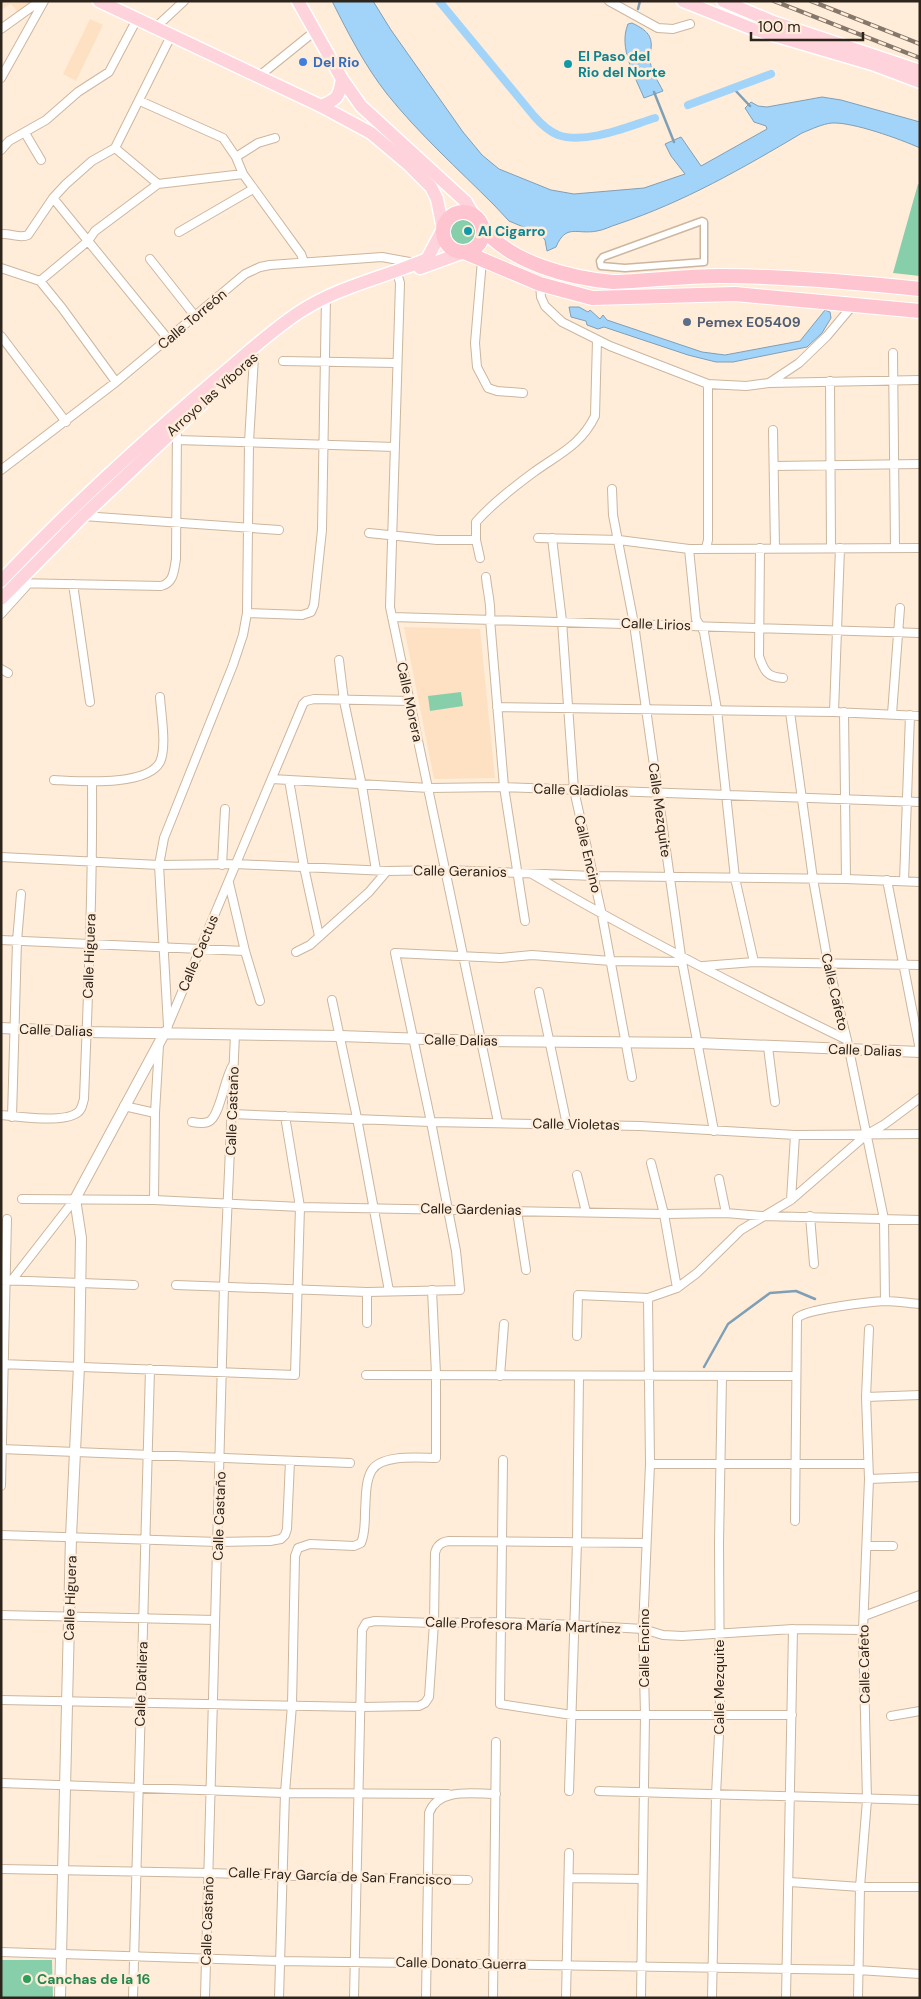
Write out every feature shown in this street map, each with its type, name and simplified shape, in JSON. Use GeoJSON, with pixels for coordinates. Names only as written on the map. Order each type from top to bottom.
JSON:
{"type":"FeatureCollection","features":[{"type":"Feature","properties":{"kind":"highway"},"geometry":{"type":"LineString","coordinates":[[464,252],[479,245],[482,240],[483,228],[482,222],[473,214],[460,212],[454,214],[445,223],[443,229],[446,242],[451,248],[540,284],[592,298],[735,294],[920,311]]}},
{"type":"Feature","properties":{"kind":"highway"},"geometry":{"type":"LineString","coordinates":[[483,228],[496,243],[522,258],[577,276],[612,282],[717,276],[859,283],[920,289]]}},
{"type":"Feature","properties":{"kind":"highway"},"geometry":{"type":"LineString","coordinates":[[679,279],[679,295]]}},
{"type":"Feature","properties":{"kind":"main road"},"geometry":{"type":"LineString","coordinates":[[99,1],[321,106],[371,134],[423,179],[435,194],[443,229]]}},
{"type":"Feature","properties":{"kind":"main road"},"geometry":{"type":"LineString","coordinates":[[298,1],[353,95],[367,112],[466,202],[473,214]]}},
{"type":"Feature","properties":{"kind":"main road"},"geometry":{"type":"LineString","coordinates":[[683,1],[753,29],[920,71]]}},
{"type":"Feature","properties":{"kind":"main road"},"geometry":{"type":"LineString","coordinates":[[723,1],[773,22],[874,59],[920,82]]}},
{"type":"Feature","properties":{"kind":"main road"},"geometry":{"type":"LineString","coordinates":[[321,106],[338,97],[342,79]]}},
{"type":"Feature","properties":{"kind":"main road","name":"Arroyo las Víboras"},"geometry":{"type":"LineString","coordinates":[[326,301],[398,276],[417,266],[429,258],[443,229]]}},
{"type":"Feature","properties":{"kind":"main road","name":"Arroyo las Víboras"},"geometry":{"type":"LineString","coordinates":[[1,581],[70,511],[252,354],[301,318],[326,301],[417,266],[452,258],[464,252]]}},
{"type":"Feature","properties":{"kind":"main road","name":"Arroyo las Víboras"},"geometry":{"type":"LineString","coordinates":[[1,598],[22,584],[83,516],[176,420]]}},
{"type":"Feature","properties":{"kind":"street"},"geometry":{"type":"LineString","coordinates":[[1,29],[40,1]]}},
{"type":"Feature","properties":{"kind":"street"},"geometry":{"type":"LineString","coordinates":[[1,78],[44,1]]}},
{"type":"Feature","properties":{"kind":"street"},"geometry":{"type":"LineString","coordinates":[[155,28],[184,1]]}},
{"type":"Feature","properties":{"kind":"street"},"geometry":{"type":"LineString","coordinates":[[609,1],[658,28],[673,29],[690,24]]}},
{"type":"Feature","properties":{"kind":"street"},"geometry":{"type":"LineString","coordinates":[[1,150],[10,141],[54,115],[78,92],[109,72],[137,19]]}},
{"type":"Feature","properties":{"kind":"street"},"geometry":{"type":"LineString","coordinates":[[258,77],[315,31]]}},
{"type":"Feature","properties":{"kind":"street"},"geometry":{"type":"LineString","coordinates":[[1,234],[8,233],[22,237],[28,235],[53,198],[82,168],[115,148],[171,36]]}},
{"type":"Feature","properties":{"kind":"street"},"geometry":{"type":"LineString","coordinates":[[140,101],[220,136],[236,157],[243,174],[301,254],[304,262]]}},
{"type":"Feature","properties":{"kind":"street"},"geometry":{"type":"LineString","coordinates":[[25,133],[42,160]]}},
{"type":"Feature","properties":{"kind":"street"},"geometry":{"type":"LineString","coordinates":[[236,157],[258,143],[275,138]]}},
{"type":"Feature","properties":{"kind":"street"},"geometry":{"type":"LineString","coordinates":[[115,148],[158,184]]}},
{"type":"Feature","properties":{"kind":"street"},"geometry":{"type":"LineString","coordinates":[[40,281],[88,241],[95,231],[158,184],[243,174]]}},
{"type":"Feature","properties":{"kind":"street"},"geometry":{"type":"LineString","coordinates":[[179,232],[253,189]]}},
{"type":"Feature","properties":{"kind":"street"},"geometry":{"type":"LineString","coordinates":[[53,198],[168,339]]}},
{"type":"Feature","properties":{"kind":"street"},"geometry":{"type":"LineString","coordinates":[[702,221],[704,222],[704,262],[625,268],[601,266],[600,260],[603,257],[702,221]]}},
{"type":"Feature","properties":{"kind":"street","name":"Calle Torreón"},"geometry":{"type":"LineString","coordinates":[[1,470],[116,382],[244,274],[270,265],[382,257],[417,266]]}},
{"type":"Feature","properties":{"kind":"street"},"geometry":{"type":"LineString","coordinates":[[150,259],[195,316]]}},
{"type":"Feature","properties":{"kind":"street"},"geometry":{"type":"LineString","coordinates":[[482,260],[475,343],[477,367],[488,388],[497,392],[523,393]]}},
{"type":"Feature","properties":{"kind":"street"},"geometry":{"type":"LineString","coordinates":[[1,268],[40,281],[116,382]]}},
{"type":"Feature","properties":{"kind":"street","name":"Calle Morera"},"geometry":{"type":"LineString","coordinates":[[398,276],[400,283],[391,535],[392,617],[498,1122]]}},
{"type":"Feature","properties":{"kind":"street"},"geometry":{"type":"LineString","coordinates":[[540,284],[541,297],[545,306],[562,322],[597,340],[708,384],[746,386],[830,381],[920,380]]}},
{"type":"Feature","properties":{"kind":"street"},"geometry":{"type":"LineString","coordinates":[[247,613],[302,615],[310,612],[314,605],[322,530],[322,444],[326,301]]}},
{"type":"Feature","properties":{"kind":"street"},"geometry":{"type":"LineString","coordinates":[[769,384],[799,364],[828,336],[853,305]]}},
{"type":"Feature","properties":{"kind":"street"},"geometry":{"type":"LineString","coordinates":[[1,336],[66,422]]}},
{"type":"Feature","properties":{"kind":"street"},"geometry":{"type":"LineString","coordinates":[[480,558],[475,526],[478,519],[532,474],[584,436],[595,416],[597,401],[597,340]]}},
{"type":"Feature","properties":{"kind":"street"},"geometry":{"type":"LineString","coordinates":[[893,353],[895,548]]}},
{"type":"Feature","properties":{"kind":"street"},"geometry":{"type":"LineString","coordinates":[[167,1029],[159,865],[166,830],[233,665],[243,635],[247,613],[252,354]]}},
{"type":"Feature","properties":{"kind":"street"},"geometry":{"type":"LineString","coordinates":[[282,362],[325,361],[396,364]]}},
{"type":"Feature","properties":{"kind":"street"},"geometry":{"type":"LineString","coordinates":[[830,381],[831,547]]}},
{"type":"Feature","properties":{"kind":"street"},"geometry":{"type":"LineString","coordinates":[[706,548],[708,384]]}},
{"type":"Feature","properties":{"kind":"street"},"geometry":{"type":"LineString","coordinates":[[1,614],[22,584],[167,585],[173,574],[176,559],[178,440],[176,420]]}},
{"type":"Feature","properties":{"kind":"street"},"geometry":{"type":"LineString","coordinates":[[773,430],[774,548]]}},
{"type":"Feature","properties":{"kind":"street"},"geometry":{"type":"LineString","coordinates":[[178,440],[395,447]]}},
{"type":"Feature","properties":{"kind":"street"},"geometry":{"type":"LineString","coordinates":[[774,466],[920,464]]}},
{"type":"Feature","properties":{"kind":"street","name":"Calle Mezquite"},"geometry":{"type":"LineString","coordinates":[[612,489],[613,515],[634,624],[681,959],[714,1131]]}},
{"type":"Feature","properties":{"kind":"street"},"geometry":{"type":"LineString","coordinates":[[83,516],[279,530]]}},
{"type":"Feature","properties":{"kind":"street"},"geometry":{"type":"LineString","coordinates":[[368,534],[436,540],[476,540]]}},
{"type":"Feature","properties":{"kind":"street"},"geometry":{"type":"LineString","coordinates":[[538,538],[619,540],[688,549],[920,548]]}},
{"type":"Feature","properties":{"kind":"street","name":"Calle Encino"},"geometry":{"type":"LineString","coordinates":[[552,538],[562,621],[574,790],[602,915],[632,1077]]}},
{"type":"Feature","properties":{"kind":"street"},"geometry":{"type":"LineString","coordinates":[[760,548],[759,656],[769,675],[774,678],[783,678]]}},
{"type":"Feature","properties":{"kind":"street"},"geometry":{"type":"LineString","coordinates":[[834,712],[840,548]]}},
{"type":"Feature","properties":{"kind":"street"},"geometry":{"type":"LineString","coordinates":[[688,549],[696,619],[704,632],[717,710],[727,796],[728,822],[736,878],[754,962]]}},
{"type":"Feature","properties":{"kind":"street"},"geometry":{"type":"LineString","coordinates":[[486,577],[487,594],[492,612],[490,619],[504,788],[525,921]]}},
{"type":"Feature","properties":{"kind":"street"},"geometry":{"type":"LineString","coordinates":[[73,584],[90,702]]}},
{"type":"Feature","properties":{"kind":"street"},"geometry":{"type":"LineString","coordinates":[[892,714],[900,608]]}},
{"type":"Feature","properties":{"kind":"street","name":"Calle Lirios"},"geometry":{"type":"LineString","coordinates":[[392,617],[920,632]]}},
{"type":"Feature","properties":{"kind":"street"},"geometry":{"type":"LineString","coordinates":[[339,660],[344,701],[362,786],[376,870]]}},
{"type":"Feature","properties":{"kind":"street"},"geometry":{"type":"LineString","coordinates":[[54,780],[92,782],[145,775],[156,767],[161,760],[162,751],[160,697]]}},
{"type":"Feature","properties":{"kind":"street","name":"Calle Cactus"},"geometry":{"type":"LineString","coordinates":[[75,1198],[167,1029],[199,949],[306,701],[314,699],[344,701]]}},
{"type":"Feature","properties":{"kind":"street"},"geometry":{"type":"LineString","coordinates":[[344,701],[410,701]]}},
{"type":"Feature","properties":{"kind":"street"},"geometry":{"type":"LineString","coordinates":[[498,707],[844,712],[920,716]]}},
{"type":"Feature","properties":{"kind":"street","name":"Calle Cafeto"},"geometry":{"type":"LineString","coordinates":[[790,712],[800,798],[828,963],[884,1219],[885,1301]]}},
{"type":"Feature","properties":{"kind":"street"},"geometry":{"type":"LineString","coordinates":[[844,712],[846,879]]}},
{"type":"Feature","properties":{"kind":"street"},"geometry":{"type":"LineString","coordinates":[[904,881],[910,715]]}},
{"type":"Feature","properties":{"kind":"street","name":"Calle Gladiolas"},"geometry":{"type":"LineString","coordinates":[[272,779],[362,786],[657,792],[920,802]]}},
{"type":"Feature","properties":{"kind":"street"},"geometry":{"type":"LineString","coordinates":[[290,780],[304,867],[319,936]]}},
{"type":"Feature","properties":{"kind":"street","name":"Calle Higuera"},"geometry":{"type":"LineString","coordinates":[[12,1116],[63,1118],[74,1115],[82,1108],[84,1099],[90,944],[92,782]]}},
{"type":"Feature","properties":{"kind":"street"},"geometry":{"type":"LineString","coordinates":[[222,865],[225,809]]}},
{"type":"Feature","properties":{"kind":"street","name":"Calle Geranios"},"geometry":{"type":"LineString","coordinates":[[1,857],[159,865],[236,864],[387,871],[446,870],[593,876],[846,879],[920,882]]}},
{"type":"Feature","properties":{"kind":"street"},"geometry":{"type":"LineString","coordinates":[[296,952],[310,945],[369,892],[387,871]]}},
{"type":"Feature","properties":{"kind":"street"},"geometry":{"type":"LineString","coordinates":[[530,873],[681,959],[703,966],[847,1045]]}},
{"type":"Feature","properties":{"kind":"street"},"geometry":{"type":"LineString","coordinates":[[887,880],[920,1051]]}},
{"type":"Feature","properties":{"kind":"street"},"geometry":{"type":"LineString","coordinates":[[228,882],[260,1002]]}},
{"type":"Feature","properties":{"kind":"street"},"geometry":{"type":"LineString","coordinates":[[1,1116],[12,1116],[17,941],[21,894]]}},
{"type":"Feature","properties":{"kind":"street"},"geometry":{"type":"LineString","coordinates":[[1,940],[245,951]]}},
{"type":"Feature","properties":{"kind":"street"},"geometry":{"type":"LineString","coordinates":[[176,1285],[367,1292],[460,1290],[456,1251],[448,1209],[395,953],[501,958],[532,955],[611,961],[681,959]]}},
{"type":"Feature","properties":{"kind":"street"},"geometry":{"type":"LineString","coordinates":[[703,966],[754,962],[920,965]]}},
{"type":"Feature","properties":{"kind":"street"},"geometry":{"type":"LineString","coordinates":[[539,992],[567,1125]]}},
{"type":"Feature","properties":{"kind":"street"},"geometry":{"type":"LineString","coordinates":[[332,1000],[358,1118],[389,1291]]}},
{"type":"Feature","properties":{"kind":"street","name":"Calle Dalias"},"geometry":{"type":"LineString","coordinates":[[1,1028],[87,1032],[167,1029],[235,1034],[481,1041],[698,1043],[768,1047],[847,1045],[920,1051]]}},
{"type":"Feature","properties":{"kind":"street","name":"Calle Castaño"},"geometry":{"type":"LineString","coordinates":[[205,1998],[224,1286],[235,1034]]}},
{"type":"Feature","properties":{"kind":"street"},"geometry":{"type":"LineString","coordinates":[[154,1200],[155,1113],[159,1043]]}},
{"type":"Feature","properties":{"kind":"street"},"geometry":{"type":"LineString","coordinates":[[768,1047],[775,1102]]}},
{"type":"Feature","properties":{"kind":"street"},"geometry":{"type":"LineString","coordinates":[[192,1122],[205,1123],[214,1118],[221,1100],[227,1074],[234,1064]]}},
{"type":"Feature","properties":{"kind":"street"},"geometry":{"type":"LineString","coordinates":[[576,1336],[578,1295],[648,1298],[678,1288],[697,1273],[741,1230],[761,1216],[791,1200],[866,1135],[885,1124],[920,1098]]}},
{"type":"Feature","properties":{"kind":"street"},"geometry":{"type":"LineString","coordinates":[[124,1106],[155,1113]]}},
{"type":"Feature","properties":{"kind":"street","name":"Calle Violetas"},"geometry":{"type":"LineString","coordinates":[[232,1114],[431,1122],[640,1126],[794,1135],[920,1134]]}},
{"type":"Feature","properties":{"kind":"street"},"geometry":{"type":"LineString","coordinates":[[3,1364],[296,1375],[300,1206],[285,1116]]}},
{"type":"Feature","properties":{"kind":"street"},"geometry":{"type":"LineString","coordinates":[[791,1200],[794,1135]]}},
{"type":"Feature","properties":{"kind":"street"},"geometry":{"type":"LineString","coordinates":[[651,1163],[664,1214],[678,1288]]}},
{"type":"Feature","properties":{"kind":"street"},"geometry":{"type":"LineString","coordinates":[[577,1176],[586,1212]]}},
{"type":"Feature","properties":{"kind":"street"},"geometry":{"type":"LineString","coordinates":[[720,1179],[726,1213]]}},
{"type":"Feature","properties":{"kind":"street"},"geometry":{"type":"LineString","coordinates":[[7,1280],[75,1198]]}},
{"type":"Feature","properties":{"kind":"street","name":"Calle Higuera"},"geometry":{"type":"LineString","coordinates":[[60,1998],[64,1784],[79,1366],[81,1238],[75,1198]]}},
{"type":"Feature","properties":{"kind":"street","name":"Calle Gardenias"},"geometry":{"type":"LineString","coordinates":[[22,1199],[75,1198],[300,1206],[664,1214],[726,1213],[761,1216],[920,1220]]}},
{"type":"Feature","properties":{"kind":"street"},"geometry":{"type":"LineString","coordinates":[[517,1210],[526,1270]]}},
{"type":"Feature","properties":{"kind":"street"},"geometry":{"type":"LineString","coordinates":[[810,1216],[814,1264]]}},
{"type":"Feature","properties":{"kind":"street"},"geometry":{"type":"LineString","coordinates":[[1,1486],[7,1219]]}},
{"type":"Feature","properties":{"kind":"street"},"geometry":{"type":"LineString","coordinates":[[7,1280],[134,1285]]}},
{"type":"Feature","properties":{"kind":"street"},"geometry":{"type":"LineString","coordinates":[[279,1998],[285,1793],[292,1705],[295,1556],[298,1548],[310,1544],[354,1546],[363,1541],[368,1481],[372,1470],[377,1465],[391,1459],[436,1458],[436,1374],[432,1290]]}},
{"type":"Feature","properties":{"kind":"street"},"geometry":{"type":"LineString","coordinates":[[367,1292],[367,1323]]}},
{"type":"Feature","properties":{"kind":"street","name":"Calle Encino"},"geometry":{"type":"LineString","coordinates":[[641,1998],[645,1715],[643,1629],[650,1464],[648,1298]]}},
{"type":"Feature","properties":{"kind":"street"},"geometry":{"type":"LineString","coordinates":[[795,1522],[797,1318],[809,1312],[885,1301],[920,1304]]}},
{"type":"Feature","properties":{"kind":"street"},"geometry":{"type":"LineString","coordinates":[[500,1376],[504,1324]]}},
{"type":"Feature","properties":{"kind":"street","name":"Calle Cafeto"},"geometry":{"type":"LineString","coordinates":[[858,1998],[860,1887],[867,1800],[863,1630],[869,1479],[866,1397],[869,1330]]}},
{"type":"Feature","properties":{"kind":"street","name":"Calle Datilera"},"geometry":{"type":"LineString","coordinates":[[133,1998],[137,1788],[150,1369]]}},
{"type":"Feature","properties":{"kind":"street"},"geometry":{"type":"LineString","coordinates":[[366,1375],[436,1374],[579,1377],[796,1376]]}},
{"type":"Feature","properties":{"kind":"street","name":"Calle Mezquite"},"geometry":{"type":"LineString","coordinates":[[712,1998],[716,1795],[720,1714],[722,1376]]}},
{"type":"Feature","properties":{"kind":"street"},"geometry":{"type":"LineString","coordinates":[[569,1791],[575,1625],[579,1377]]}},
{"type":"Feature","properties":{"kind":"street"},"geometry":{"type":"LineString","coordinates":[[866,1397],[920,1395]]}},
{"type":"Feature","properties":{"kind":"street"},"geometry":{"type":"LineString","coordinates":[[2,1449],[350,1462]]}},
{"type":"Feature","properties":{"kind":"street"},"geometry":{"type":"LineString","coordinates":[[503,1460],[500,1704],[572,1714],[792,1715]]}},
{"type":"Feature","properties":{"kind":"street"},"geometry":{"type":"LineString","coordinates":[[1,1535],[218,1542],[281,1539],[285,1535],[288,1522],[290,1461]]}},
{"type":"Feature","properties":{"kind":"street"},"geometry":{"type":"LineString","coordinates":[[650,1464],[868,1464]]}},
{"type":"Feature","properties":{"kind":"street"},"geometry":{"type":"LineString","coordinates":[[869,1479],[920,1478]]}},
{"type":"Feature","properties":{"kind":"street"},"geometry":{"type":"LineString","coordinates":[[1,1700],[411,1707],[425,1703],[429,1697],[434,1623],[435,1553],[440,1544],[449,1541],[646,1543]]}},
{"type":"Feature","properties":{"kind":"street"},"geometry":{"type":"LineString","coordinates":[[867,1546],[893,1546]]}},
{"type":"Feature","properties":{"kind":"street"},"geometry":{"type":"LineString","coordinates":[[864,1616],[920,1595]]}},
{"type":"Feature","properties":{"kind":"street"},"geometry":{"type":"LineString","coordinates":[[1,1615],[216,1620]]}},
{"type":"Feature","properties":{"kind":"street","name":"Calle Profesora María Martínez"},"geometry":{"type":"LineString","coordinates":[[362,1707],[364,1625],[370,1621],[434,1623],[501,1622],[575,1625],[643,1629],[663,1635],[682,1636],[793,1629],[863,1630]]}},
{"type":"Feature","properties":{"kind":"street"},"geometry":{"type":"LineString","coordinates":[[786,1998],[790,1882],[793,1629]]}},
{"type":"Feature","properties":{"kind":"street"},"geometry":{"type":"LineString","coordinates":[[354,1998],[362,1707]]}},
{"type":"Feature","properties":{"kind":"street"},"geometry":{"type":"LineString","coordinates":[[890,1716],[920,1711]]}},
{"type":"Feature","properties":{"kind":"street"},"geometry":{"type":"LineString","coordinates":[[493,1998],[496,1742]]}},
{"type":"Feature","properties":{"kind":"street"},"geometry":{"type":"LineString","coordinates":[[1,1783],[285,1793],[496,1794]]}},
{"type":"Feature","properties":{"kind":"street"},"geometry":{"type":"LineString","coordinates":[[599,1791],[920,1800]]}},
{"type":"Feature","properties":{"kind":"street"},"geometry":{"type":"LineString","coordinates":[[426,1998],[429,1813],[434,1804],[448,1794]]}},
{"type":"Feature","properties":{"kind":"street"},"geometry":{"type":"LineString","coordinates":[[566,1998],[569,1853]]}},
{"type":"Feature","properties":{"kind":"street","name":"Calle Fray García de San Francisco"},"geometry":{"type":"LineString","coordinates":[[1,1869],[468,1880]]}},
{"type":"Feature","properties":{"kind":"street"},"geometry":{"type":"LineString","coordinates":[[569,1878],[642,1879]]}},
{"type":"Feature","properties":{"kind":"street"},"geometry":{"type":"LineString","coordinates":[[790,1882],[860,1887],[920,1886]]}},
{"type":"Feature","properties":{"kind":"street","name":"Calle Donato Guerra"},"geometry":{"type":"LineString","coordinates":[[1,1952],[355,1962],[787,1968],[920,1974]]}},
{"type":"Feature","properties":{"kind":"shaded area"},"geometry":{"type":"Polygon","coordinates":[[[1,1],[32,1],[17,12],[11,4],[1,10],[1,1]]]}},
{"type":"Feature","properties":{"kind":"shaded area"},"geometry":{"type":"Polygon","coordinates":[[[90,19],[103,25],[76,81],[63,74],[90,19]]]}},
{"type":"Feature","properties":{"kind":"shaded area"},"geometry":{"type":"Polygon","coordinates":[[[404,627],[480,629],[495,778],[434,779],[404,627]]]}},
{"type":"Feature","properties":{"kind":"green space"},"geometry":{"type":"Polygon","coordinates":[[[918,184],[920,185],[920,276],[893,273],[918,184]]]}},
{"type":"Feature","properties":{"kind":"green space"},"geometry":{"type":"Polygon","coordinates":[[[463,220],[468,221],[474,227],[474,237],[468,243],[463,244],[458,243],[452,237],[451,232],[452,227],[458,221],[463,220]]]}},
{"type":"Feature","properties":{"kind":"green space"},"geometry":{"type":"Polygon","coordinates":[[[461,692],[463,706],[430,711],[428,696],[461,692]]]}},
{"type":"Feature","properties":{"kind":"green space","name":"Canchas de la 16"},"geometry":{"type":"Polygon","coordinates":[[[1,1960],[52,1960],[53,1998],[1,1998],[1,1960]]]}},
{"type":"Feature","properties":{"kind":"water"},"geometry":{"type":"Polygon","coordinates":[[[332,1],[373,1],[391,30],[463,132],[482,155],[499,169],[551,190],[574,194],[644,188],[685,174],[671,156],[665,144],[681,137],[701,166],[767,129],[766,126],[754,122],[745,108],[751,102],[758,106],[767,107],[822,97],[841,100],[920,122],[920,148],[852,125],[841,123],[824,124],[802,133],[690,195],[600,230],[568,232],[556,247],[547,251],[545,240],[540,234],[509,221],[399,109],[364,61],[332,1]]]}},
{"type":"Feature","properties":{"kind":"water"},"geometry":{"type":"Polygon","coordinates":[[[632,23],[644,30],[651,39],[650,61],[655,77],[663,91],[644,98],[626,52],[625,33],[628,24],[632,23]]]}},
{"type":"Feature","properties":{"kind":"water"},"geometry":{"type":"Polygon","coordinates":[[[569,307],[579,307],[588,312],[590,310],[600,319],[603,315],[607,320],[702,352],[725,355],[800,341],[825,310],[830,312],[831,318],[822,333],[807,347],[733,362],[716,362],[688,355],[604,327],[598,329],[587,325],[586,321],[571,317],[569,307]]]}},
{"type":"Feature","properties":{"kind":"waterway"},"geometry":{"type":"LineString","coordinates":[[439,1],[534,116],[554,133],[581,138],[620,130],[655,118]]}},
{"type":"Feature","properties":{"kind":"waterway"},"geometry":{"type":"LineString","coordinates":[[638,9],[640,1]]}},
{"type":"Feature","properties":{"kind":"waterway"},"geometry":{"type":"LineString","coordinates":[[688,105],[771,74]]}},
{"type":"Feature","properties":{"kind":"waterway"},"geometry":{"type":"LineString","coordinates":[[734,89],[750,106]]}},
{"type":"Feature","properties":{"kind":"waterway"},"geometry":{"type":"LineString","coordinates":[[654,92],[674,142]]}},
{"type":"Feature","properties":{"kind":"waterway"},"geometry":{"type":"LineString","coordinates":[[704,1367],[728,1324],[770,1293],[796,1291],[815,1299]]}},
{"type":"Feature","properties":{"kind":"railway"},"geometry":{"type":"LineString","coordinates":[[774,1],[920,58]]}},
{"type":"Feature","properties":{"kind":"railway"},"geometry":{"type":"LineString","coordinates":[[811,1],[920,44]]}},
{"type":"Feature","properties":{"kind":"place","name":"Del Rio"},"geometry":{"type":"Point","coordinates":[303,62]}},
{"type":"Feature","properties":{"kind":"place","name":"El Paso del Rio del Norte"},"geometry":{"type":"Point","coordinates":[568,64]}},
{"type":"Feature","properties":{"kind":"place","name":"Al Cigarro"},"geometry":{"type":"Point","coordinates":[468,231]}},
{"type":"Feature","properties":{"kind":"place","name":"Pemex E05409"},"geometry":{"type":"Point","coordinates":[687,322]}},
{"type":"Feature","properties":{"kind":"place","name":"Canchas de la 16"},"geometry":{"type":"Point","coordinates":[27,1979]}}]}
